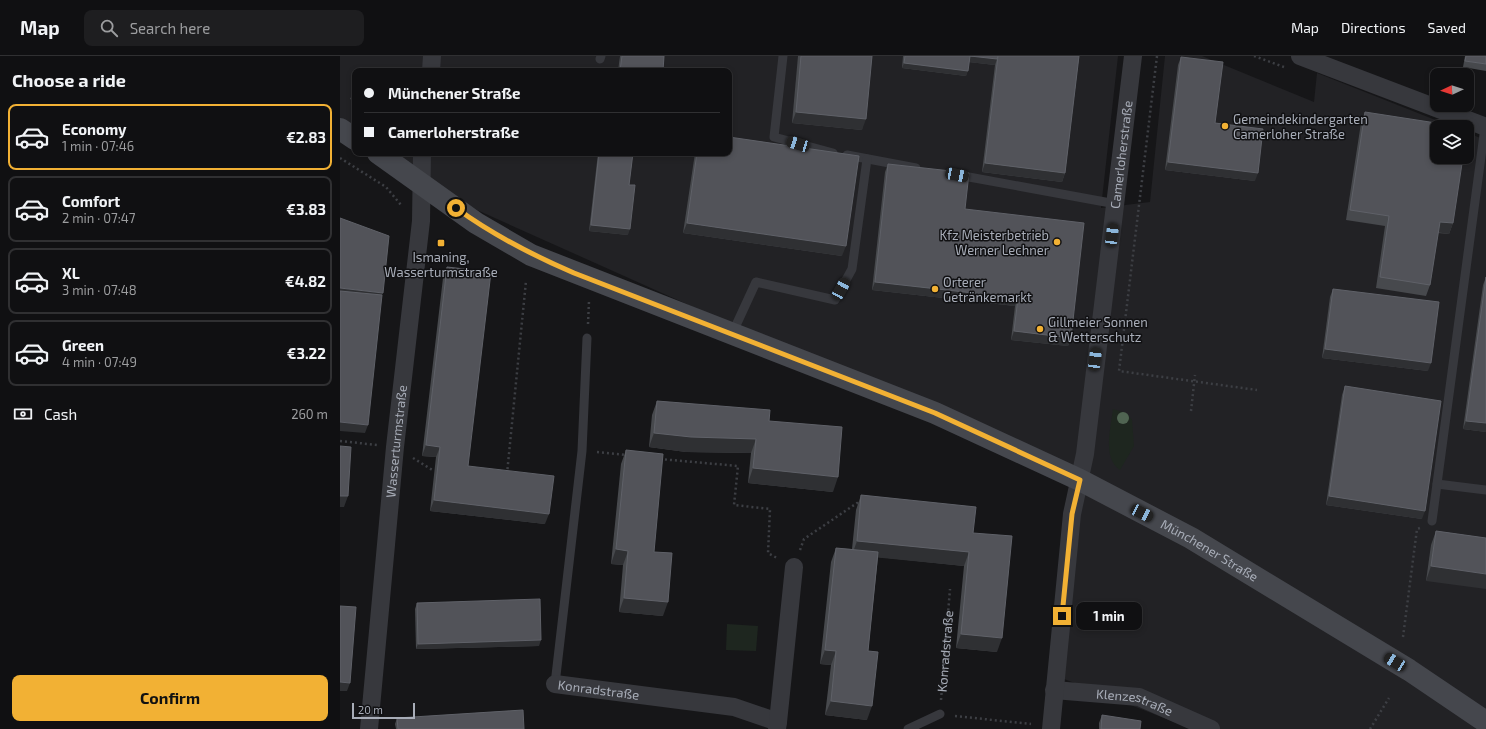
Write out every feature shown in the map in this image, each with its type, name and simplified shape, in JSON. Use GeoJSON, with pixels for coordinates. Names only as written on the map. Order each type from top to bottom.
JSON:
{"type":"FeatureCollection","features":[{"type":"Feature","properties":{"kind":"main road"},"geometry":{"type":"LineString","coordinates":[[340,129],[352,137]]}},
{"type":"Feature","properties":{"kind":"main road","name":"Münchener Straße"},"geometry":{"type":"LineString","coordinates":[[383,156],[394,163],[420,185],[476,224],[531,255],[935,413],[1080,480],[1191,538],[1409,670],[1486,722]]}},
{"type":"Feature","properties":{"kind":"street"},"geometry":{"type":"LineString","coordinates":[[431,68],[432,56]]}},
{"type":"Feature","properties":{"kind":"street","name":"Camerloherstraße"},"geometry":{"type":"LineString","coordinates":[[1051,727],[1072,514],[1085,454],[1093,375],[1116,204],[1132,56]]}},
{"type":"Feature","properties":{"kind":"street"},"geometry":{"type":"LineString","coordinates":[[1300,56],[1485,127]]}},
{"type":"Feature","properties":{"kind":"street","name":"Wasserturmstraße"},"geometry":{"type":"LineString","coordinates":[[369,729],[395,447],[421,221],[420,185],[422,156]]}},
{"type":"Feature","properties":{"kind":"street","name":"Konradstraße"},"geometry":{"type":"LineString","coordinates":[[555,684],[734,707],[778,726],[794,567]]}},
{"type":"Feature","properties":{"kind":"street","name":"Klenzestraße"},"geometry":{"type":"LineString","coordinates":[[1054,690],[1138,697],[1211,729]]}},
{"type":"Feature","properties":{"kind":"lane"},"geometry":{"type":"LineString","coordinates":[[783,56],[774,136],[822,151],[922,169]]}},
{"type":"Feature","properties":{"kind":"lane"},"geometry":{"type":"LineString","coordinates":[[1432,522],[1485,127]]}},
{"type":"Feature","properties":{"kind":"lane"},"geometry":{"type":"LineString","coordinates":[[732,334],[756,282],[835,300],[852,268],[867,159]]}},
{"type":"Feature","properties":{"kind":"lane"},"geometry":{"type":"LineString","coordinates":[[945,173],[1116,204]]}},
{"type":"Feature","properties":{"kind":"lane","name":"Konradstraße"},"geometry":{"type":"LineString","coordinates":[[555,684],[582,451],[587,338]]}},
{"type":"Feature","properties":{"kind":"lane"},"geometry":{"type":"LineString","coordinates":[[1437,484],[1486,490]]}},
{"type":"Feature","properties":{"kind":"lane"},"geometry":{"type":"LineString","coordinates":[[908,729],[940,714]]}},
{"type":"Feature","properties":{"kind":"path"},"geometry":{"type":"LineString","coordinates":[[1157,56],[1119,371],[1257,390]]}},
{"type":"Feature","properties":{"kind":"path"},"geometry":{"type":"LineString","coordinates":[[340,158],[386,187],[402,206],[421,221]]}},
{"type":"Feature","properties":{"kind":"path"},"geometry":{"type":"LineString","coordinates":[[506,479],[526,281]]}},
{"type":"Feature","properties":{"kind":"path"},"geometry":{"type":"LineString","coordinates":[[587,338],[589,299]]}},
{"type":"Feature","properties":{"kind":"path"},"geometry":{"type":"LineString","coordinates":[[1191,411],[1195,375]]}},
{"type":"Feature","properties":{"kind":"path"},"geometry":{"type":"LineString","coordinates":[[340,442],[395,447]]}},
{"type":"Feature","properties":{"kind":"path"},"geometry":{"type":"LineString","coordinates":[[582,451],[629,456]]}},
{"type":"Feature","properties":{"kind":"path"},"geometry":{"type":"LineString","coordinates":[[652,458],[738,466],[734,505],[770,510],[768,553],[794,567],[804,539],[857,503],[865,504]]}},
{"type":"Feature","properties":{"kind":"path"},"geometry":{"type":"LineString","coordinates":[[1403,637],[1417,529],[1432,522]]}},
{"type":"Feature","properties":{"kind":"path","name":"Konradstraße"},"geometry":{"type":"LineString","coordinates":[[940,714],[950,589]]}},
{"type":"Feature","properties":{"kind":"path"},"geometry":{"type":"LineString","coordinates":[[1370,729],[1389,698]]}},
{"type":"Feature","properties":{"kind":"path"},"geometry":{"type":"LineString","coordinates":[[940,714],[1051,727]]}},
{"type":"Feature","properties":{"kind":"shaded area"},"geometry":{"type":"Polygon","coordinates":[[[340,56],[1118,56],[1101,208],[1150,202],[1165,56],[1202,56],[1314,102],[1317,73],[1435,120],[1430,120],[1430,164],[1474,164],[1474,136],[1486,140],[1486,729],[1192,729],[1054,675],[1079,480],[477,210],[385,156],[732,156],[732,68],[352,68],[352,137],[340,129],[340,56]]]}},
{"type":"Feature","properties":{"kind":"shaded area"},"geometry":{"type":"Polygon","coordinates":[[[1113,409],[1126,413],[1132,420],[1134,446],[1120,470],[1114,465],[1109,450],[1113,409]]]}},
{"type":"Feature","properties":{"kind":"shaded area"},"geometry":{"type":"Polygon","coordinates":[[[727,624],[758,626],[756,651],[726,650],[727,624]]]}},
{"type":"Feature","properties":{"kind":"building"},"geometry":{"type":"Polygon","coordinates":[[[622,56],[664,56],[663,68],[620,68],[622,56]]]}},
{"type":"Feature","properties":{"kind":"building"},"geometry":{"type":"Polygon","coordinates":[[[801,56],[872,56],[866,119],[796,112],[801,56]]]}},
{"type":"Feature","properties":{"kind":"building"},"geometry":{"type":"Polygon","coordinates":[[[905,56],[970,56],[968,71],[904,63],[905,56]]]}},
{"type":"Feature","properties":{"kind":"building"},"geometry":{"type":"Polygon","coordinates":[[[970,56],[998,56],[997,59],[970,56]]]}},
{"type":"Feature","properties":{"kind":"building"},"geometry":{"type":"Polygon","coordinates":[[[998,56],[1079,56],[1065,173],[985,163],[998,56]]]}},
{"type":"Feature","properties":{"kind":"building"},"geometry":{"type":"Polygon","coordinates":[[[1466,56],[1486,56],[1486,64],[1465,61],[1466,56]]]}},
{"type":"Feature","properties":{"kind":"building"},"geometry":{"type":"Polygon","coordinates":[[[1181,57],[1223,62],[1215,123],[1263,129],[1258,173],[1168,162],[1181,57]]]}},
{"type":"Feature","properties":{"kind":"building"},"geometry":{"type":"Polygon","coordinates":[[[1365,112],[1430,122],[1430,164],[1462,164],[1453,223],[1440,222],[1430,285],[1380,277],[1389,216],[1350,210],[1365,112]]]}},
{"type":"Feature","properties":{"kind":"building"},"geometry":{"type":"Polygon","coordinates":[[[732,137],[859,156],[846,246],[687,223],[697,156],[732,156],[732,137]]]}},
{"type":"Feature","properties":{"kind":"building"},"geometry":{"type":"Polygon","coordinates":[[[599,156],[633,156],[629,185],[635,185],[630,229],[591,225],[599,156]]]}},
{"type":"Feature","properties":{"kind":"building"},"geometry":{"type":"Polygon","coordinates":[[[888,164],[969,173],[965,209],[1084,223],[1071,338],[1014,331],[1018,298],[875,282],[888,164]]]}},
{"type":"Feature","properties":{"kind":"building"},"geometry":{"type":"Polygon","coordinates":[[[340,218],[389,236],[383,293],[340,288],[340,218]]]}},
{"type":"Feature","properties":{"kind":"building"},"geometry":{"type":"Polygon","coordinates":[[[447,267],[491,272],[468,466],[554,476],[549,514],[434,500],[440,447],[426,445],[447,267]]]}},
{"type":"Feature","properties":{"kind":"building"},"geometry":{"type":"Polygon","coordinates":[[[1486,277],[1486,423],[1466,421],[1486,277]]]}},
{"type":"Feature","properties":{"kind":"building"},"geometry":{"type":"Polygon","coordinates":[[[1333,289],[1439,302],[1431,363],[1325,349],[1333,289]]]}},
{"type":"Feature","properties":{"kind":"building"},"geometry":{"type":"Polygon","coordinates":[[[340,291],[382,295],[368,425],[340,422],[340,291]]]}},
{"type":"Feature","properties":{"kind":"building"},"geometry":{"type":"Polygon","coordinates":[[[1345,386],[1441,401],[1425,511],[1329,496],[1345,386]]]}},
{"type":"Feature","properties":{"kind":"building"},"geometry":{"type":"Polygon","coordinates":[[[657,401],[770,410],[769,421],[842,427],[838,477],[753,468],[756,439],[691,437],[654,433],[657,401]]]}},
{"type":"Feature","properties":{"kind":"building"},"geometry":{"type":"Polygon","coordinates":[[[340,446],[351,447],[348,496],[340,496],[340,446]]]}},
{"type":"Feature","properties":{"kind":"building"},"geometry":{"type":"Polygon","coordinates":[[[626,450],[663,454],[654,552],[672,553],[668,602],[624,598],[628,551],[616,549],[626,450]]]}},
{"type":"Feature","properties":{"kind":"building"},"geometry":{"type":"Polygon","coordinates":[[[861,495],[976,507],[973,533],[1012,536],[1002,638],[961,634],[969,552],[857,541],[861,495]]]}},
{"type":"Feature","properties":{"kind":"building"},"geometry":{"type":"Polygon","coordinates":[[[1436,531],[1486,538],[1486,574],[1431,566],[1436,531]]]}},
{"type":"Feature","properties":{"kind":"building"},"geometry":{"type":"Polygon","coordinates":[[[836,548],[878,552],[868,651],[878,652],[872,706],[831,701],[836,651],[825,650],[836,548]]]}},
{"type":"Feature","properties":{"kind":"building"},"geometry":{"type":"Polygon","coordinates":[[[540,599],[541,640],[418,644],[417,603],[540,599]]]}},
{"type":"Feature","properties":{"kind":"building"},"geometry":{"type":"Polygon","coordinates":[[[340,606],[356,607],[350,683],[340,682],[340,606]]]}},
{"type":"Feature","properties":{"kind":"building"},"geometry":{"type":"Polygon","coordinates":[[[523,710],[524,729],[398,729],[397,718],[523,710]]]}},
{"type":"Feature","properties":{"kind":"building"},"geometry":{"type":"Polygon","coordinates":[[[1102,715],[1141,721],[1140,729],[1101,729],[1102,715]]]}},
{"type":"Feature","properties":{"kind":"place","name":"Gemeindekindergarten Camerloher Straße"},"geometry":{"type":"Point","coordinates":[1225,126]}},
{"type":"Feature","properties":{"kind":"place","name":"Kfz Meisterbetrieb Werner Lechner"},"geometry":{"type":"Point","coordinates":[1057,242]}},
{"type":"Feature","properties":{"kind":"place","name":"Ismaning, Wasserturmstraße"},"geometry":{"type":"Point","coordinates":[441,243]}},
{"type":"Feature","properties":{"kind":"place","name":"Orterer Getränkemarkt"},"geometry":{"type":"Point","coordinates":[935,289]}},
{"type":"Feature","properties":{"kind":"place","name":"Gillmeier Sonnen & Wetterschutz"},"geometry":{"type":"Point","coordinates":[1040,329]}},
{"type":"Feature","properties":{"kind":"route"},"geometry":{"type":"LineString","coordinates":[[456,208],[476,224],[531,255],[935,413],[1080,480],[1072,514],[1062,616]]}}]}
